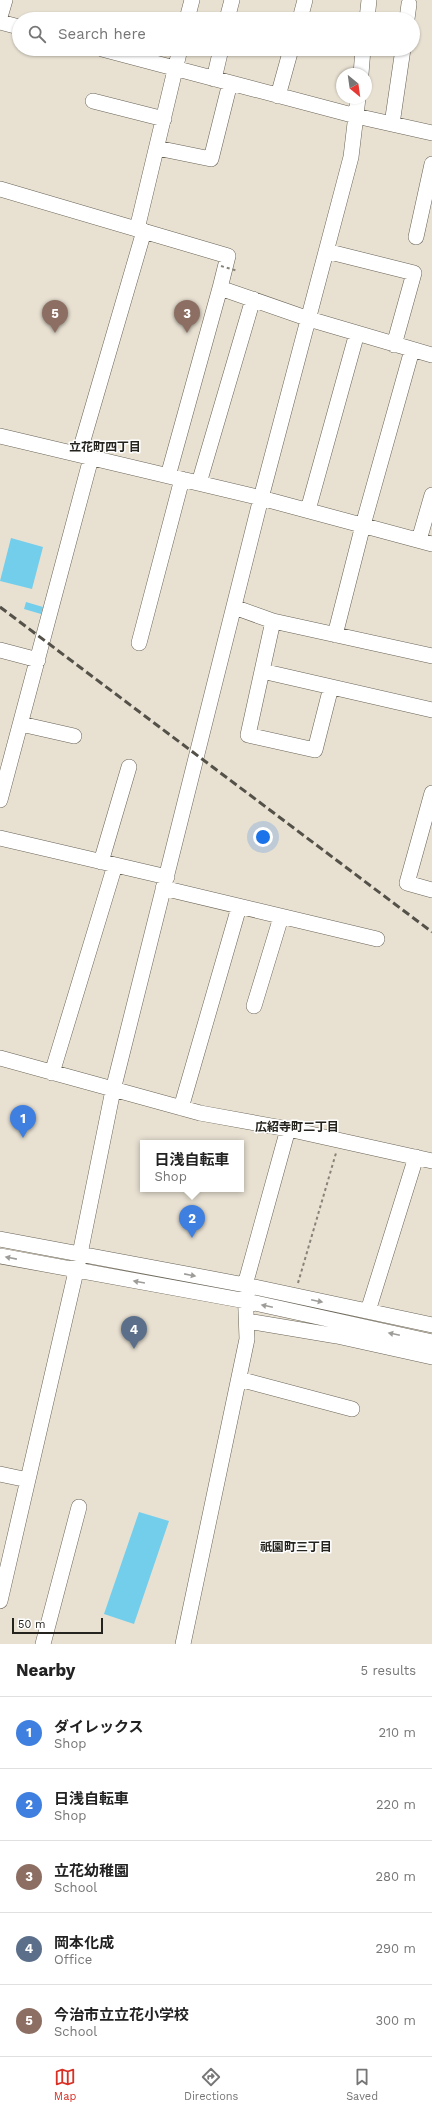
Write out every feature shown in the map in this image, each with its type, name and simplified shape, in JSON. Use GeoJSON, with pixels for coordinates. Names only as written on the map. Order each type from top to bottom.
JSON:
{"type":"FeatureCollection","features":[{"type":"Feature","properties":{"kind":"street"},"geometry":{"type":"LineString","coordinates":[[0,17],[4,0]]}},
{"type":"Feature","properties":{"kind":"street"},"geometry":{"type":"LineString","coordinates":[[189,12],[192,0]]}},
{"type":"Feature","properties":{"kind":"street"},"geometry":{"type":"LineString","coordinates":[[229,12],[232,0]]}},
{"type":"Feature","properties":{"kind":"street"},"geometry":{"type":"LineString","coordinates":[[302,12],[305,0]]}},
{"type":"Feature","properties":{"kind":"street"},"geometry":{"type":"LineString","coordinates":[[368,12],[369,0]]}},
{"type":"Feature","properties":{"kind":"street"},"geometry":{"type":"LineString","coordinates":[[408,12],[409,4]]}},
{"type":"Feature","properties":{"kind":"street"},"geometry":{"type":"LineString","coordinates":[[0,22],[12,25]]}},
{"type":"Feature","properties":{"kind":"street"},"geometry":{"type":"LineString","coordinates":[[128,56],[356,116],[432,133]]}},
{"type":"Feature","properties":{"kind":"street"},"geometry":{"type":"LineString","coordinates":[[0,800],[38,660],[85,456],[141,230],[157,148],[179,56]]}},
{"type":"Feature","properties":{"kind":"street"},"geometry":{"type":"LineString","coordinates":[[214,79],[219,56]]}},
{"type":"Feature","properties":{"kind":"street"},"geometry":{"type":"LineString","coordinates":[[278,96],[289,56]]}},
{"type":"Feature","properties":{"kind":"street"},"geometry":{"type":"LineString","coordinates":[[361,68],[362,56]]}},
{"type":"Feature","properties":{"kind":"street"},"geometry":{"type":"LineString","coordinates":[[392,124],[402,56]]}},
{"type":"Feature","properties":{"kind":"street"},"geometry":{"type":"LineString","coordinates":[[157,148],[211,159],[230,83]]}},
{"type":"Feature","properties":{"kind":"street"},"geometry":{"type":"LineString","coordinates":[[93,101],[164,119]]}},
{"type":"Feature","properties":{"kind":"street"},"geometry":{"type":"LineString","coordinates":[[0,1601],[75,1270],[80,1254],[114,1090],[261,498],[351,157],[357,104]]}},
{"type":"Feature","properties":{"kind":"street"},"geometry":{"type":"LineString","coordinates":[[416,237],[432,164]]}},
{"type":"Feature","properties":{"kind":"street"},"geometry":{"type":"LineString","coordinates":[[0,189],[228,256],[175,478],[139,643]]}},
{"type":"Feature","properties":{"kind":"street"},"geometry":{"type":"LineString","coordinates":[[326,251],[414,273],[394,345]]}},
{"type":"Feature","properties":{"kind":"street"},"geometry":{"type":"LineString","coordinates":[[220,288],[308,319],[432,355]]}},
{"type":"Feature","properties":{"kind":"street"},"geometry":{"type":"LineString","coordinates":[[198,483],[253,299]]}},
{"type":"Feature","properties":{"kind":"street"},"geometry":{"type":"LineString","coordinates":[[308,510],[357,334]]}},
{"type":"Feature","properties":{"kind":"street"},"geometry":{"type":"LineString","coordinates":[[335,635],[363,525],[412,350]]}},
{"type":"Feature","properties":{"kind":"street"},"geometry":{"type":"LineString","coordinates":[[0,436],[261,498],[426,542],[432,494]]}},
{"type":"Feature","properties":{"kind":"street"},"geometry":{"type":"LineString","coordinates":[[234,607],[273,621],[432,656]]}},
{"type":"Feature","properties":{"kind":"street"},"geometry":{"type":"LineString","coordinates":[[273,621],[248,735],[315,750],[331,687]]}},
{"type":"Feature","properties":{"kind":"street"},"geometry":{"type":"LineString","coordinates":[[0,650],[38,660]]}},
{"type":"Feature","properties":{"kind":"street"},"geometry":{"type":"LineString","coordinates":[[262,671],[432,710]]}},
{"type":"Feature","properties":{"kind":"street"},"geometry":{"type":"LineString","coordinates":[[21,724],[74,736]]}},
{"type":"Feature","properties":{"kind":"street"},"geometry":{"type":"LineString","coordinates":[[52,1073],[108,863],[129,767]]}},
{"type":"Feature","properties":{"kind":"street"},"geometry":{"type":"LineString","coordinates":[[432,793],[427,831],[407,883],[432,890]]}},
{"type":"Feature","properties":{"kind":"street"},"geometry":{"type":"LineString","coordinates":[[0,838],[108,863],[240,907],[377,939]]}},
{"type":"Feature","properties":{"kind":"street"},"geometry":{"type":"LineString","coordinates":[[180,1108],[240,907]]}},
{"type":"Feature","properties":{"kind":"street"},"geometry":{"type":"LineString","coordinates":[[254,1006],[281,917]]}},
{"type":"Feature","properties":{"kind":"street"},"geometry":{"type":"LineString","coordinates":[[0,1058],[180,1108],[288,1129],[432,1161]]}},
{"type":"Feature","properties":{"kind":"street"},"geometry":{"type":"LineString","coordinates":[[183,1644],[247,1339],[245,1286],[288,1129]]}},
{"type":"Feature","properties":{"kind":"street"},"geometry":{"type":"LineString","coordinates":[[368,1311],[416,1157]]}},
{"type":"Feature","properties":{"kind":"street"},"geometry":{"type":"LineString","coordinates":[[0,1239],[245,1286],[432,1325]]}},
{"type":"Feature","properties":{"kind":"street"},"geometry":{"type":"LineString","coordinates":[[0,1256],[246,1301],[432,1342]]}},
{"type":"Feature","properties":{"kind":"street"},"geometry":{"type":"LineString","coordinates":[[247,1321],[337,1336],[432,1357]]}},
{"type":"Feature","properties":{"kind":"street"},"geometry":{"type":"LineString","coordinates":[[239,1379],[352,1409]]}},
{"type":"Feature","properties":{"kind":"street"},"geometry":{"type":"LineString","coordinates":[[0,1474],[28,1480]]}},
{"type":"Feature","properties":{"kind":"street"},"geometry":{"type":"LineString","coordinates":[[43,1644],[79,1507]]}},
{"type":"Feature","properties":{"kind":"path"},"geometry":{"type":"LineString","coordinates":[[221,266],[238,271]]}},
{"type":"Feature","properties":{"kind":"path"},"geometry":{"type":"LineString","coordinates":[[294,1296],[340,1140]]}},
{"type":"Feature","properties":{"kind":"water"},"geometry":{"type":"Polygon","coordinates":[[[11,538],[43,547],[32,589],[0,581],[11,538]]]}},
{"type":"Feature","properties":{"kind":"water"},"geometry":{"type":"Polygon","coordinates":[[[26,602],[43,607],[41,614],[24,609],[26,602]]]}},
{"type":"Feature","properties":{"kind":"water"},"geometry":{"type":"Polygon","coordinates":[[[139,1512],[169,1521],[134,1624],[104,1614],[139,1512]]]}},
{"type":"Feature","properties":{"kind":"railway"},"geometry":{"type":"LineString","coordinates":[[0,607],[432,932]]}},
{"type":"Feature","properties":{"kind":"place","name":"今治市立立花小学校"},"geometry":{"type":"Point","coordinates":[55,333]}},
{"type":"Feature","properties":{"kind":"place","name":"立花幼稚園"},"geometry":{"type":"Point","coordinates":[187,333]}},
{"type":"Feature","properties":{"kind":"place","name":"ダイレックス"},"geometry":{"type":"Point","coordinates":[23,1138]}},
{"type":"Feature","properties":{"kind":"place","name":"日浅自転車"},"geometry":{"type":"Point","coordinates":[192,1238]}},
{"type":"Feature","properties":{"kind":"place","name":"岡本化成"},"geometry":{"type":"Point","coordinates":[134,1349]}},
{"type":"Feature","properties":{"kind":"district","name":"立花町四丁目"},"geometry":{"type":"Point","coordinates":[105,447]}},
{"type":"Feature","properties":{"kind":"district","name":"広紹寺町二丁目"},"geometry":{"type":"Point","coordinates":[297,1127]}},
{"type":"Feature","properties":{"kind":"district","name":"祇園町三丁目"},"geometry":{"type":"Point","coordinates":[296,1547]}}]}
